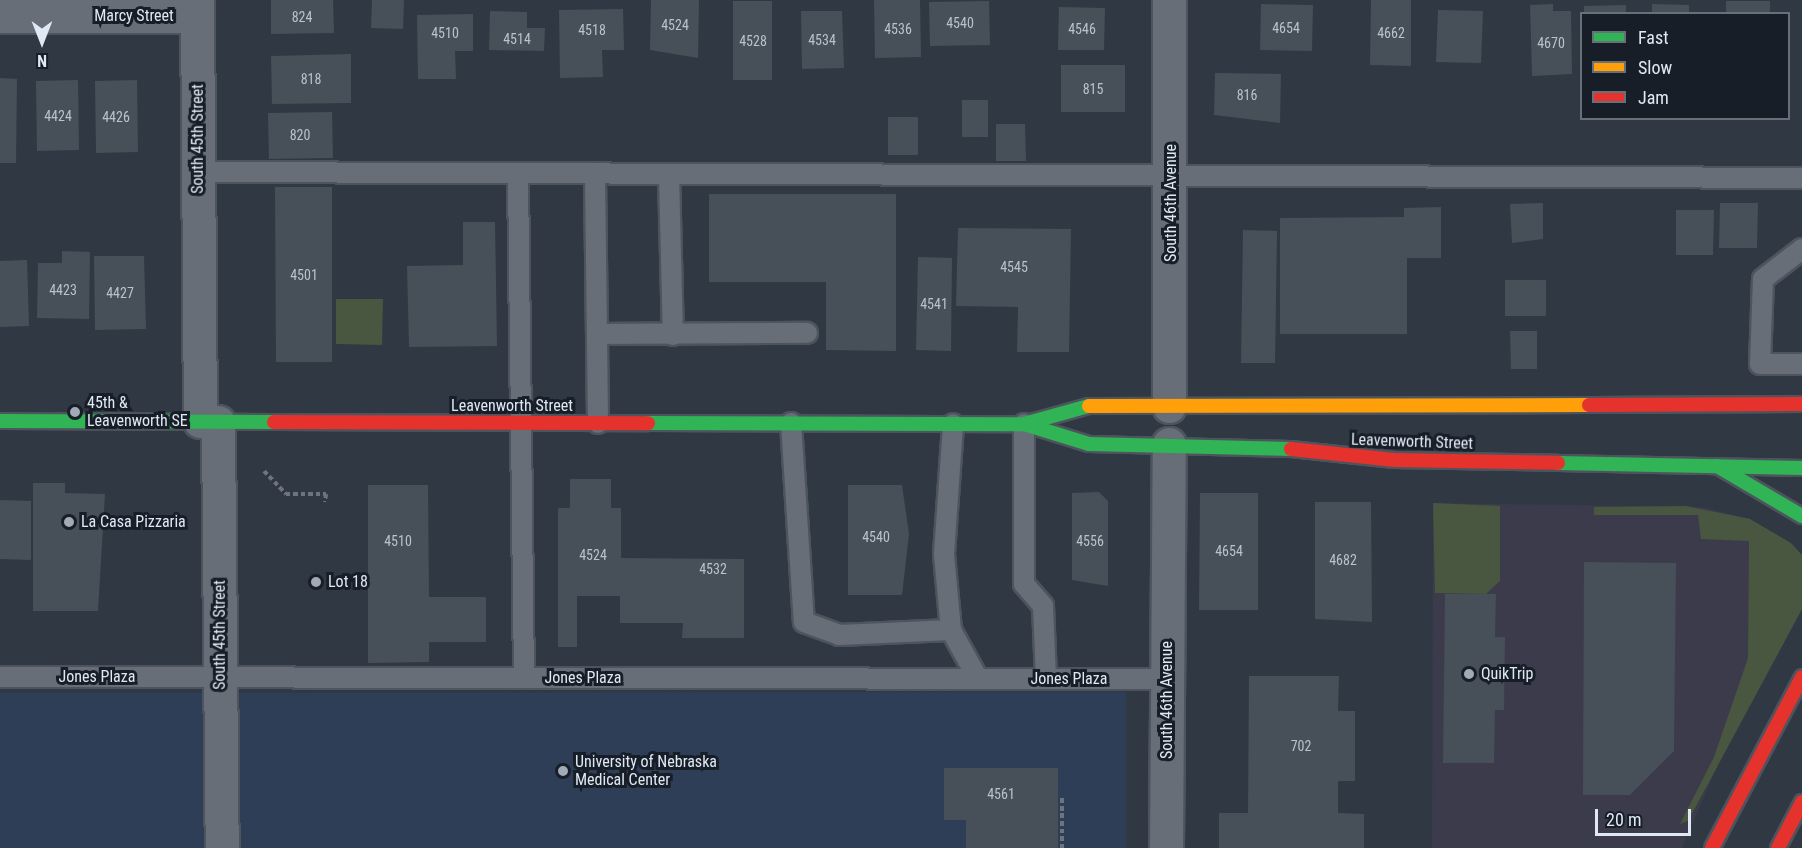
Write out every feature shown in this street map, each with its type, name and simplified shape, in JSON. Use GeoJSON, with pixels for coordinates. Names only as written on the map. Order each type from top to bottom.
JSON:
{"type":"FeatureCollection","features":[{"type":"Feature","properties":{"kind":"main road","name":"Leavenworth Street"},"geometry":{"type":"LineString","coordinates":[[0,421],[1024,424],[1086,406],[1802,404]]}},
{"type":"Feature","properties":{"kind":"main road","name":"Leavenworth Street"},"geometry":{"type":"LineString","coordinates":[[1024,424],[1089,444],[1255,445],[1394,460],[1713,463],[1802,468]]}},
{"type":"Feature","properties":{"kind":"main road"},"geometry":{"type":"LineString","coordinates":[[1713,463],[1802,516]]}},
{"type":"Feature","properties":{"kind":"main road"},"geometry":{"type":"LineString","coordinates":[[1712,848],[1802,677]]}},
{"type":"Feature","properties":{"kind":"main road"},"geometry":{"type":"LineString","coordinates":[[1778,848],[1802,802]]}},
{"type":"Feature","properties":{"kind":"street","name":"South 46th Avenue"},"geometry":{"type":"LineString","coordinates":[[1169,0],[1172,178],[1169,406]]}},
{"type":"Feature","properties":{"kind":"street","name":"Marcy Street"},"geometry":{"type":"LineString","coordinates":[[0,16],[197,8]]}},
{"type":"Feature","properties":{"kind":"street","name":"South 45th Street"},"geometry":{"type":"LineString","coordinates":[[197,8],[198,172],[220,678],[222,848]]}},
{"type":"Feature","properties":{"kind":"street","name":"South 46th Avenue"},"geometry":{"type":"LineString","coordinates":[[1166,848],[1168,444]]}},
{"type":"Feature","properties":{"kind":"lane"},"geometry":{"type":"LineString","coordinates":[[198,172],[1172,178],[1802,178]]}},
{"type":"Feature","properties":{"kind":"lane"},"geometry":{"type":"LineString","coordinates":[[518,174],[524,678]]}},
{"type":"Feature","properties":{"kind":"lane"},"geometry":{"type":"LineString","coordinates":[[595,175],[598,423]]}},
{"type":"Feature","properties":{"kind":"lane"},"geometry":{"type":"LineString","coordinates":[[669,175],[673,335]]}},
{"type":"Feature","properties":{"kind":"lane"},"geometry":{"type":"LineString","coordinates":[[1802,249],[1763,279],[1760,364],[1802,364]]}},
{"type":"Feature","properties":{"kind":"lane"},"geometry":{"type":"LineString","coordinates":[[597,334],[807,333]]}},
{"type":"Feature","properties":{"kind":"lane"},"geometry":{"type":"LineString","coordinates":[[791,423],[804,622],[839,636],[951,630]]}},
{"type":"Feature","properties":{"kind":"lane"},"geometry":{"type":"LineString","coordinates":[[953,424],[944,554],[951,630],[978,679]]}},
{"type":"Feature","properties":{"kind":"lane"},"geometry":{"type":"LineString","coordinates":[[1024,424],[1024,584],[1043,606],[1046,679]]}},
{"type":"Feature","properties":{"kind":"lane","name":"Jones Plaza"},"geometry":{"type":"LineString","coordinates":[[0,677],[1167,679]]}},
{"type":"Feature","properties":{"kind":"path"},"geometry":{"type":"LineString","coordinates":[[264,471],[286,494],[326,494],[325,502]]}},
{"type":"Feature","properties":{"kind":"path"},"geometry":{"type":"LineString","coordinates":[[1062,798],[1062,848]]}},
{"type":"Feature","properties":{"kind":"shaded area","name":"QuikTrip"},"geometry":{"type":"Polygon","coordinates":[[[1433,503],[1702,507],[1750,519],[1802,555],[1802,609],[1720,760],[1682,848],[1432,848],[1433,503]]]}},
{"type":"Feature","properties":{"kind":"shaded area","name":"University of Nebraska Medical Center"},"geometry":{"type":"Polygon","coordinates":[[[1126,692],[1126,848],[0,848],[0,693],[1126,692]]]}},
{"type":"Feature","properties":{"kind":"green space"},"geometry":{"type":"Polygon","coordinates":[[[336,299],[383,299],[382,345],[336,344],[336,299]]]}},
{"type":"Feature","properties":{"kind":"green space"},"geometry":{"type":"Polygon","coordinates":[[[1433,503],[1500,506],[1500,581],[1486,594],[1435,593],[1433,503]]]}},
{"type":"Feature","properties":{"kind":"green space"},"geometry":{"type":"Polygon","coordinates":[[[1686,506],[1750,519],[1791,543],[1802,555],[1802,609],[1688,821],[1680,824],[1714,757],[1748,658],[1749,541],[1701,539],[1698,515],[1594,515],[1594,507],[1686,506]]]}},
{"type":"Feature","properties":{"kind":"building"},"geometry":{"type":"Polygon","coordinates":[[[271,0],[333,0],[334,33],[271,34],[271,0]]]}},
{"type":"Feature","properties":{"kind":"building"},"geometry":{"type":"Polygon","coordinates":[[[372,0],[404,0],[403,29],[371,28],[372,0]]]}},
{"type":"Feature","properties":{"kind":"building"},"geometry":{"type":"Polygon","coordinates":[[[651,0],[699,0],[698,58],[650,50],[651,0]]]}},
{"type":"Feature","properties":{"kind":"building"},"geometry":{"type":"Polygon","coordinates":[[[874,0],[920,0],[921,57],[875,58],[874,0]]]}},
{"type":"Feature","properties":{"kind":"building"},"geometry":{"type":"Polygon","coordinates":[[[1371,0],[1411,0],[1411,66],[1370,65],[1371,0]]]}},
{"type":"Feature","properties":{"kind":"building"},"geometry":{"type":"Polygon","coordinates":[[[733,1],[772,1],[772,80],[733,80],[733,1]]]}},
{"type":"Feature","properties":{"kind":"building"},"geometry":{"type":"Polygon","coordinates":[[[989,1],[990,45],[930,46],[929,2],[989,1]]]}},
{"type":"Feature","properties":{"kind":"building"},"geometry":{"type":"Polygon","coordinates":[[[1726,1],[1770,1],[1770,12],[1726,12],[1726,1]]]}},
{"type":"Feature","properties":{"kind":"building"},"geometry":{"type":"Polygon","coordinates":[[[1261,4],[1313,5],[1312,51],[1260,50],[1261,4]]]}},
{"type":"Feature","properties":{"kind":"building"},"geometry":{"type":"Polygon","coordinates":[[[1553,4],[1553,11],[1571,11],[1572,74],[1532,76],[1530,5],[1553,4]]]}},
{"type":"Feature","properties":{"kind":"building"},"geometry":{"type":"Polygon","coordinates":[[[1652,4],[1689,5],[1689,12],[1652,12],[1652,4]]]}},
{"type":"Feature","properties":{"kind":"building"},"geometry":{"type":"Polygon","coordinates":[[[1626,5],[1626,12],[1584,12],[1584,6],[1626,5]]]}},
{"type":"Feature","properties":{"kind":"building"},"geometry":{"type":"Polygon","coordinates":[[[1059,7],[1105,8],[1104,50],[1058,50],[1059,7]]]}},
{"type":"Feature","properties":{"kind":"building"},"geometry":{"type":"Polygon","coordinates":[[[623,9],[624,50],[602,50],[603,77],[560,78],[559,10],[623,9]]]}},
{"type":"Feature","properties":{"kind":"building"},"geometry":{"type":"Polygon","coordinates":[[[1438,10],[1483,11],[1481,63],[1436,62],[1438,10]]]}},
{"type":"Feature","properties":{"kind":"building"},"geometry":{"type":"Polygon","coordinates":[[[490,11],[527,12],[527,28],[545,28],[544,51],[489,50],[490,11]]]}},
{"type":"Feature","properties":{"kind":"building"},"geometry":{"type":"Polygon","coordinates":[[[801,11],[842,11],[844,68],[802,69],[801,11]]]}},
{"type":"Feature","properties":{"kind":"building"},"geometry":{"type":"Polygon","coordinates":[[[473,14],[473,51],[455,51],[456,79],[418,79],[417,15],[473,14]]]}},
{"type":"Feature","properties":{"kind":"building"},"geometry":{"type":"Polygon","coordinates":[[[351,54],[351,103],[272,104],[271,56],[351,54]]]}},
{"type":"Feature","properties":{"kind":"building"},"geometry":{"type":"Polygon","coordinates":[[[1061,65],[1125,65],[1125,112],[1061,112],[1061,65]]]}},
{"type":"Feature","properties":{"kind":"building"},"geometry":{"type":"Polygon","coordinates":[[[1215,73],[1281,74],[1280,123],[1214,115],[1215,73]]]}},
{"type":"Feature","properties":{"kind":"building"},"geometry":{"type":"Polygon","coordinates":[[[0,78],[17,79],[16,163],[0,163],[0,78]]]}},
{"type":"Feature","properties":{"kind":"building"},"geometry":{"type":"Polygon","coordinates":[[[78,80],[79,150],[37,151],[36,81],[78,80]]]}},
{"type":"Feature","properties":{"kind":"building"},"geometry":{"type":"Polygon","coordinates":[[[137,80],[138,152],[96,153],[95,81],[137,80]]]}},
{"type":"Feature","properties":{"kind":"building"},"geometry":{"type":"Polygon","coordinates":[[[962,100],[988,100],[988,137],[962,137],[962,100]]]}},
{"type":"Feature","properties":{"kind":"building"},"geometry":{"type":"Polygon","coordinates":[[[332,112],[333,158],[269,159],[268,113],[332,112]]]}},
{"type":"Feature","properties":{"kind":"building"},"geometry":{"type":"Polygon","coordinates":[[[888,117],[918,117],[918,155],[888,155],[888,117]]]}},
{"type":"Feature","properties":{"kind":"building"},"geometry":{"type":"Polygon","coordinates":[[[996,124],[1025,124],[1026,161],[996,161],[996,124]]]}},
{"type":"Feature","properties":{"kind":"building"},"geometry":{"type":"Polygon","coordinates":[[[275,187],[332,187],[332,362],[276,362],[275,187]]]}},
{"type":"Feature","properties":{"kind":"building"},"geometry":{"type":"Polygon","coordinates":[[[709,194],[896,194],[896,351],[826,350],[826,282],[709,282],[709,194]]]}},
{"type":"Feature","properties":{"kind":"building"},"geometry":{"type":"Polygon","coordinates":[[[1543,203],[1543,239],[1512,243],[1510,204],[1543,203]]]}},
{"type":"Feature","properties":{"kind":"building"},"geometry":{"type":"Polygon","coordinates":[[[1720,203],[1758,203],[1757,248],[1719,248],[1720,203]]]}},
{"type":"Feature","properties":{"kind":"building"},"geometry":{"type":"Polygon","coordinates":[[[1441,207],[1441,258],[1407,258],[1407,334],[1280,334],[1280,218],[1404,217],[1404,208],[1441,207]]]}},
{"type":"Feature","properties":{"kind":"building"},"geometry":{"type":"Polygon","coordinates":[[[1676,210],[1714,210],[1713,255],[1676,255],[1676,210]]]}},
{"type":"Feature","properties":{"kind":"building"},"geometry":{"type":"Polygon","coordinates":[[[463,222],[495,222],[497,346],[409,347],[407,266],[463,265],[463,222]]]}},
{"type":"Feature","properties":{"kind":"building"},"geometry":{"type":"Polygon","coordinates":[[[958,228],[1071,229],[1069,352],[1017,352],[1018,307],[956,306],[958,228]]]}},
{"type":"Feature","properties":{"kind":"building"},"geometry":{"type":"Polygon","coordinates":[[[1243,230],[1277,231],[1275,363],[1241,363],[1243,230]]]}},
{"type":"Feature","properties":{"kind":"building"},"geometry":{"type":"Polygon","coordinates":[[[62,251],[90,252],[89,319],[37,318],[38,263],[62,263],[62,251]]]}},
{"type":"Feature","properties":{"kind":"building"},"geometry":{"type":"Polygon","coordinates":[[[94,256],[144,256],[146,329],[95,330],[94,256]]]}},
{"type":"Feature","properties":{"kind":"building"},"geometry":{"type":"Polygon","coordinates":[[[918,257],[952,258],[951,351],[916,350],[918,257]]]}},
{"type":"Feature","properties":{"kind":"building"},"geometry":{"type":"Polygon","coordinates":[[[27,260],[29,326],[0,327],[0,261],[27,260]]]}},
{"type":"Feature","properties":{"kind":"building"},"geometry":{"type":"Polygon","coordinates":[[[1505,280],[1546,280],[1546,316],[1505,316],[1505,280]]]}},
{"type":"Feature","properties":{"kind":"building"},"geometry":{"type":"Polygon","coordinates":[[[1510,331],[1537,331],[1537,369],[1511,369],[1510,331]]]}},
{"type":"Feature","properties":{"kind":"building"},"geometry":{"type":"Polygon","coordinates":[[[570,479],[611,479],[611,508],[621,508],[621,558],[744,559],[744,638],[682,638],[683,623],[620,623],[620,596],[577,596],[577,647],[558,647],[558,508],[570,508],[570,479]]]}},
{"type":"Feature","properties":{"kind":"building","name":"La Casa Pizzaria"},"geometry":{"type":"Polygon","coordinates":[[[33,483],[65,483],[65,493],[105,494],[98,611],[33,611],[33,483]]]}},
{"type":"Feature","properties":{"kind":"building"},"geometry":{"type":"Polygon","coordinates":[[[368,485],[428,485],[429,597],[486,597],[486,642],[429,642],[429,662],[368,663],[368,485]]]}},
{"type":"Feature","properties":{"kind":"building"},"geometry":{"type":"Polygon","coordinates":[[[848,485],[902,485],[909,534],[902,595],[848,595],[848,485]]]}},
{"type":"Feature","properties":{"kind":"building"},"geometry":{"type":"Polygon","coordinates":[[[1099,492],[1108,501],[1108,586],[1072,580],[1072,493],[1099,492]]]}},
{"type":"Feature","properties":{"kind":"building"},"geometry":{"type":"Polygon","coordinates":[[[1200,493],[1258,493],[1258,610],[1199,610],[1200,493]]]}},
{"type":"Feature","properties":{"kind":"building"},"geometry":{"type":"Polygon","coordinates":[[[0,500],[31,501],[31,560],[0,559],[0,500]]]}},
{"type":"Feature","properties":{"kind":"building"},"geometry":{"type":"Polygon","coordinates":[[[1315,502],[1371,502],[1372,622],[1315,619],[1315,502]]]}},
{"type":"Feature","properties":{"kind":"building"},"geometry":{"type":"Polygon","coordinates":[[[1584,562],[1676,563],[1674,751],[1630,795],[1583,795],[1584,562]]]}},
{"type":"Feature","properties":{"kind":"building","name":"QuikTrip"},"geometry":{"type":"Polygon","coordinates":[[[1445,594],[1496,594],[1495,637],[1505,637],[1504,710],[1495,710],[1494,763],[1443,763],[1445,594]]]}},
{"type":"Feature","properties":{"kind":"building"},"geometry":{"type":"Polygon","coordinates":[[[1249,676],[1339,676],[1338,711],[1355,711],[1355,781],[1338,781],[1338,813],[1364,814],[1364,848],[1219,848],[1219,813],[1248,813],[1249,676]]]}},
{"type":"Feature","properties":{"kind":"building"},"geometry":{"type":"Polygon","coordinates":[[[944,768],[1058,768],[1058,848],[966,848],[966,820],[944,820],[944,768]]]}},
{"type":"Feature","properties":{"kind":"traffic: fast"},"geometry":{"type":"LineString","coordinates":[[648,423],[1024,424],[1089,406]]}},
{"type":"Feature","properties":{"kind":"traffic: fast"},"geometry":{"type":"LineString","coordinates":[[0,421],[274,422]]}},
{"type":"Feature","properties":{"kind":"traffic: fast"},"geometry":{"type":"LineString","coordinates":[[1024,424],[1089,444],[1291,449]]}},
{"type":"Feature","properties":{"kind":"traffic: fast"},"geometry":{"type":"LineString","coordinates":[[1558,463],[1802,468]]}},
{"type":"Feature","properties":{"kind":"traffic: fast"},"geometry":{"type":"LineString","coordinates":[[1717,466],[1802,516]]}},
{"type":"Feature","properties":{"kind":"traffic: slow"},"geometry":{"type":"LineString","coordinates":[[1089,406],[1589,405]]}},
{"type":"Feature","properties":{"kind":"traffic: jam"},"geometry":{"type":"LineString","coordinates":[[1589,405],[1802,404]]}},
{"type":"Feature","properties":{"kind":"traffic: jam"},"geometry":{"type":"LineString","coordinates":[[274,422],[648,423]]}},
{"type":"Feature","properties":{"kind":"traffic: jam"},"geometry":{"type":"LineString","coordinates":[[1291,449],[1394,460],[1558,463]]}},
{"type":"Feature","properties":{"kind":"traffic: jam"},"geometry":{"type":"LineString","coordinates":[[1712,848],[1802,677]]}},
{"type":"Feature","properties":{"kind":"traffic: jam"},"geometry":{"type":"LineString","coordinates":[[1778,848],[1802,802]]}},
{"type":"Feature","properties":{"kind":"place","name":"45th & Leavenworth SE"},"geometry":{"type":"Point","coordinates":[75,412]}},
{"type":"Feature","properties":{"kind":"place","name":"La Casa Pizzaria"},"geometry":{"type":"Point","coordinates":[69,522]}},
{"type":"Feature","properties":{"kind":"place","name":"Lot 18"},"geometry":{"type":"Point","coordinates":[316,582]}},
{"type":"Feature","properties":{"kind":"place","name":"QuikTrip"},"geometry":{"type":"Point","coordinates":[1469,674]}},
{"type":"Feature","properties":{"kind":"place","name":"University of Nebraska Medical Center"},"geometry":{"type":"Point","coordinates":[563,771]}}]}
